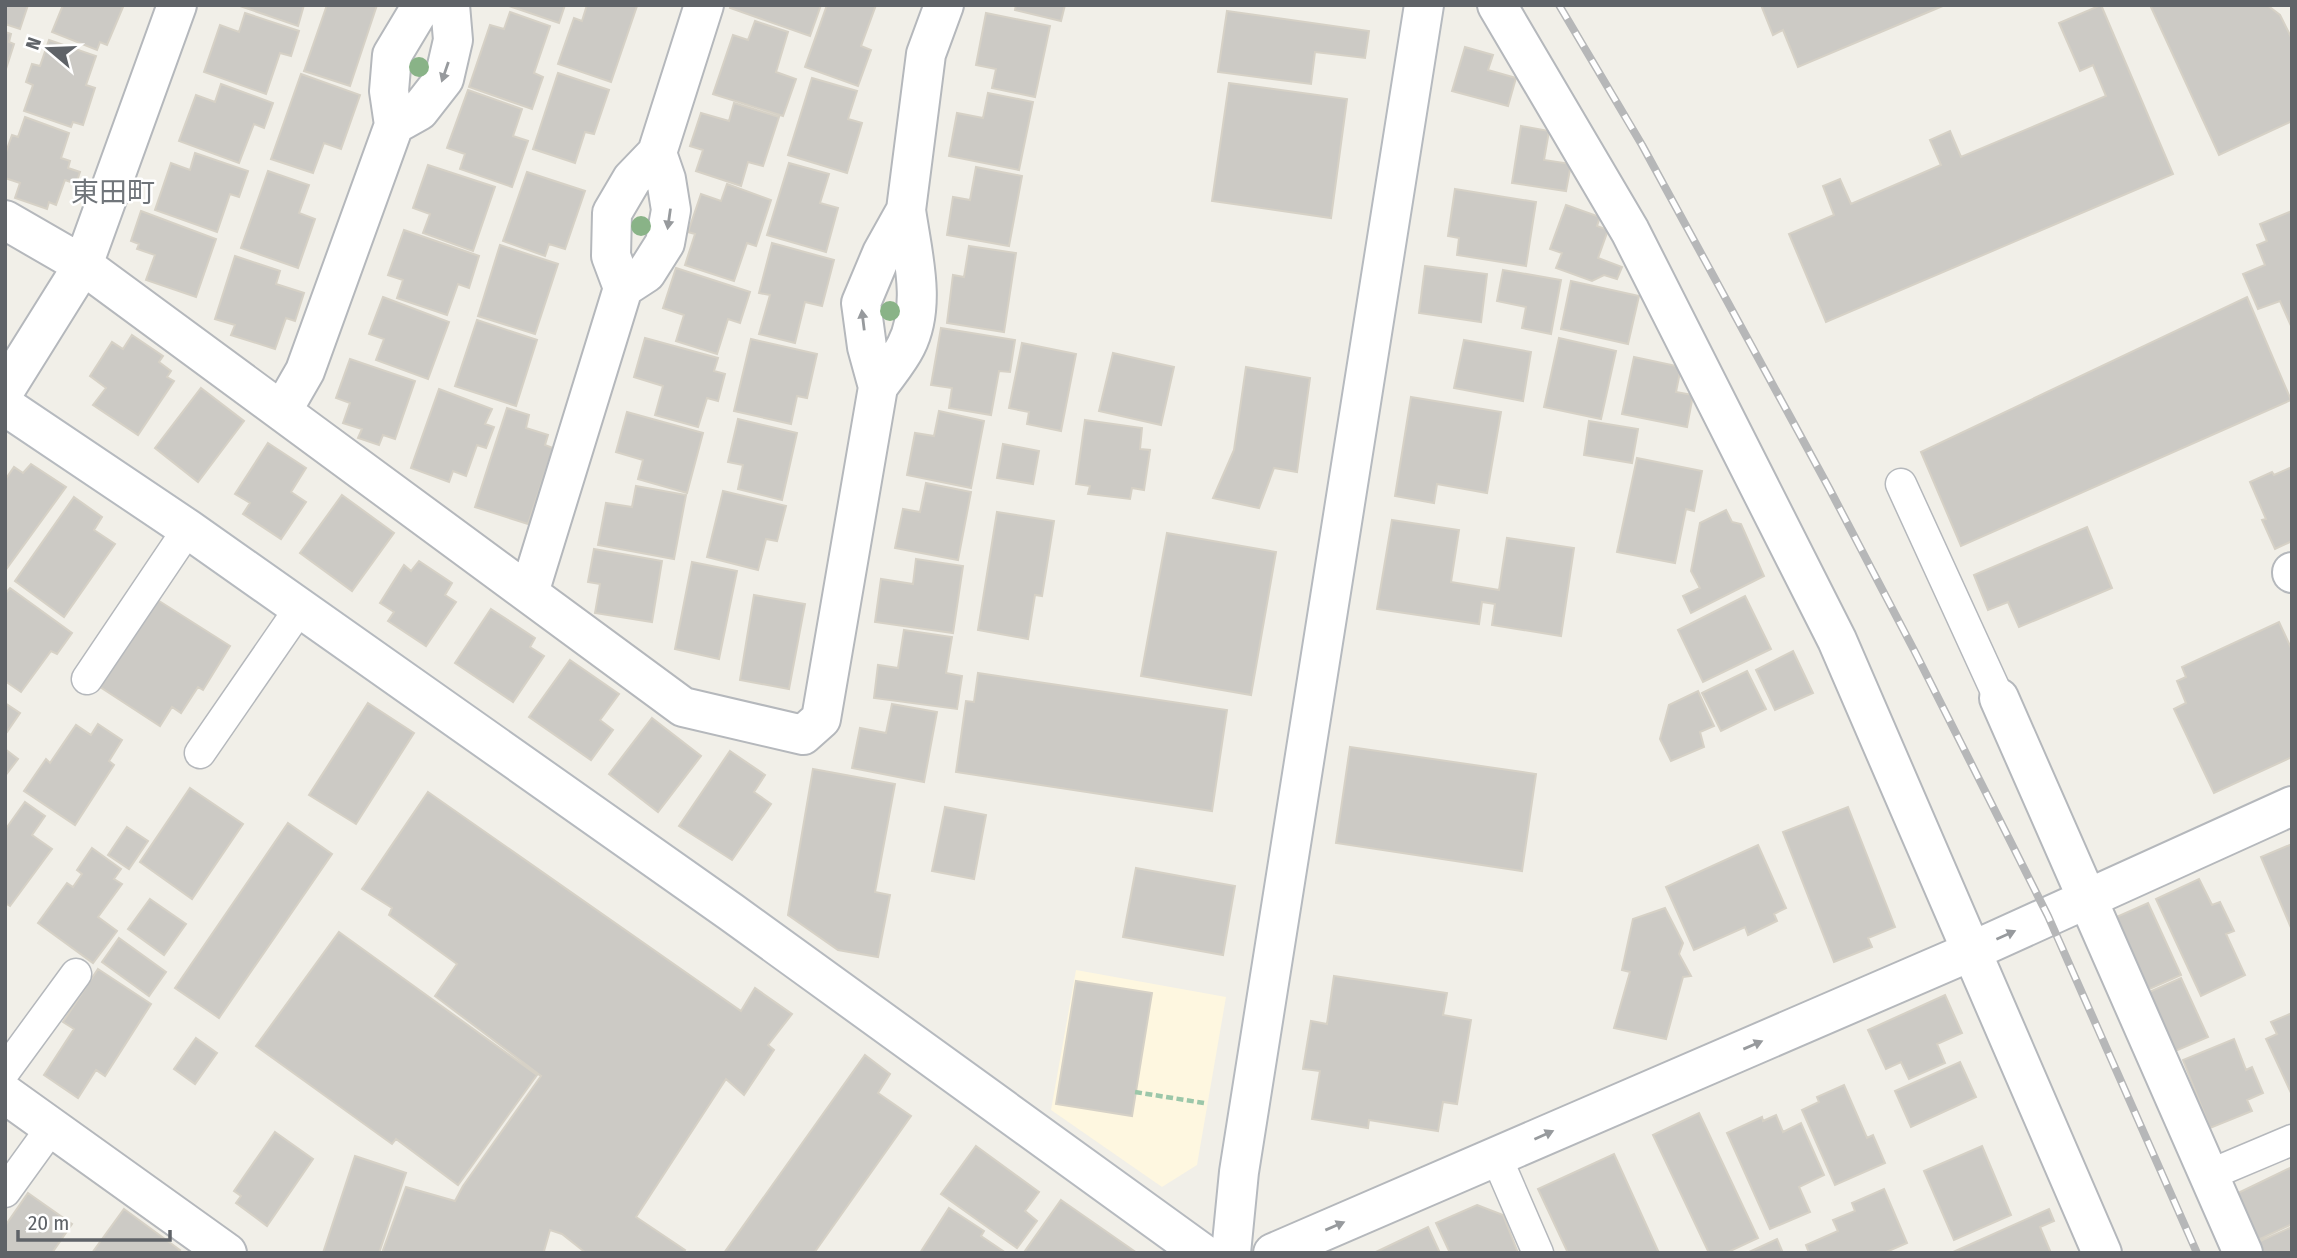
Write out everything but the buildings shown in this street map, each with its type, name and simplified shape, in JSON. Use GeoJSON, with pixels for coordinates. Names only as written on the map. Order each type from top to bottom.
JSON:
{"type":"FeatureCollection","features":[{"type":"Feature","properties":{"kind":"street"},"geometry":{"type":"LineString","coordinates":[[5,390],[83,264],[177,5]]}},
{"type":"Feature","properties":{"kind":"street"},"geometry":{"type":"LineString","coordinates":[[282,411],[305,371],[394,125],[389,91],[392,55],[419,10],[425,5]]}},
{"type":"Feature","properties":{"kind":"street"},"geometry":{"type":"LineString","coordinates":[[394,125],[419,111],[444,79],[453,40],[450,5]]}},
{"type":"Feature","properties":{"kind":"street"},"geometry":{"type":"LineString","coordinates":[[529,593],[623,288],[611,256],[612,214],[632,179],[657,153],[704,5]]}},
{"type":"Feature","properties":{"kind":"street"},"geometry":{"type":"LineString","coordinates":[[878,387],[907,345],[917,307],[906,210],[926,54],[944,5]]}},
{"type":"Feature","properties":{"kind":"street"},"geometry":{"type":"LineString","coordinates":[[1231,1253],[1237,1184],[1424,5]]}},
{"type":"Feature","properties":{"kind":"street"},"geometry":{"type":"LineString","coordinates":[[1497,5],[1630,231],[1837,640],[2102,1253]]}},
{"type":"Feature","properties":{"kind":"street"},"geometry":{"type":"LineString","coordinates":[[623,288],[646,273],[666,243],[671,210],[666,179],[657,153]]}},
{"type":"Feature","properties":{"kind":"street"},"geometry":{"type":"LineString","coordinates":[[5,220],[83,264],[683,707],[803,734],[821,719],[878,387],[867,346],[861,303],[882,253],[906,210]]}},
{"type":"Feature","properties":{"kind":"street"},"geometry":{"type":"LineString","coordinates":[[5,406],[188,529],[731,912],[1202,1253]]}},
{"type":"Feature","properties":{"kind":"street"},"geometry":{"type":"LineString","coordinates":[[1999,698],[2243,1253]]}},
{"type":"Feature","properties":{"kind":"street"},"geometry":{"type":"LineString","coordinates":[[1273,1253],[1972,951],[2292,806]]}},
{"type":"Feature","properties":{"kind":"street"},"geometry":{"type":"LineString","coordinates":[[5,1094],[227,1253]]}},
{"type":"Feature","properties":{"kind":"lane"},"geometry":{"type":"LineString","coordinates":[[1901,484],[1999,698]]}},
{"type":"Feature","properties":{"kind":"lane"},"geometry":{"type":"LineString","coordinates":[[87,679],[188,529]]}},
{"type":"Feature","properties":{"kind":"lane"},"geometry":{"type":"LineString","coordinates":[[200,753],[300,608]]}},
{"type":"Feature","properties":{"kind":"lane"},"geometry":{"type":"LineString","coordinates":[[5,1071],[76,974]]}},
{"type":"Feature","properties":{"kind":"lane"},"geometry":{"type":"LineString","coordinates":[[5,1192],[52,1128]]}},
{"type":"Feature","properties":{"kind":"lane"},"geometry":{"type":"LineString","coordinates":[[2209,1175],[2292,1140]]}},
{"type":"Feature","properties":{"kind":"lane"},"geometry":{"type":"LineString","coordinates":[[1496,1156],[1538,1253]]}},
{"type":"Feature","properties":{"kind":"path"},"geometry":{"type":"LineString","coordinates":[[1135,1092],[1186,1100]]}},
{"type":"Feature","properties":{"kind":"shaded area"},"geometry":{"type":"Polygon","coordinates":[[[1076,970],[1226,997],[1197,1165],[1162,1187],[1051,1110],[1076,970]]]}},
{"type":"Feature","properties":{"kind":"railway"},"geometry":{"type":"LineString","coordinates":[[1559,5],[1642,145],[1915,652],[2048,916],[2197,1253]]}},
{"type":"Feature","properties":{"kind":"district","name":"東田町"},"geometry":{"type":"Point","coordinates":[113,192]}}]}
